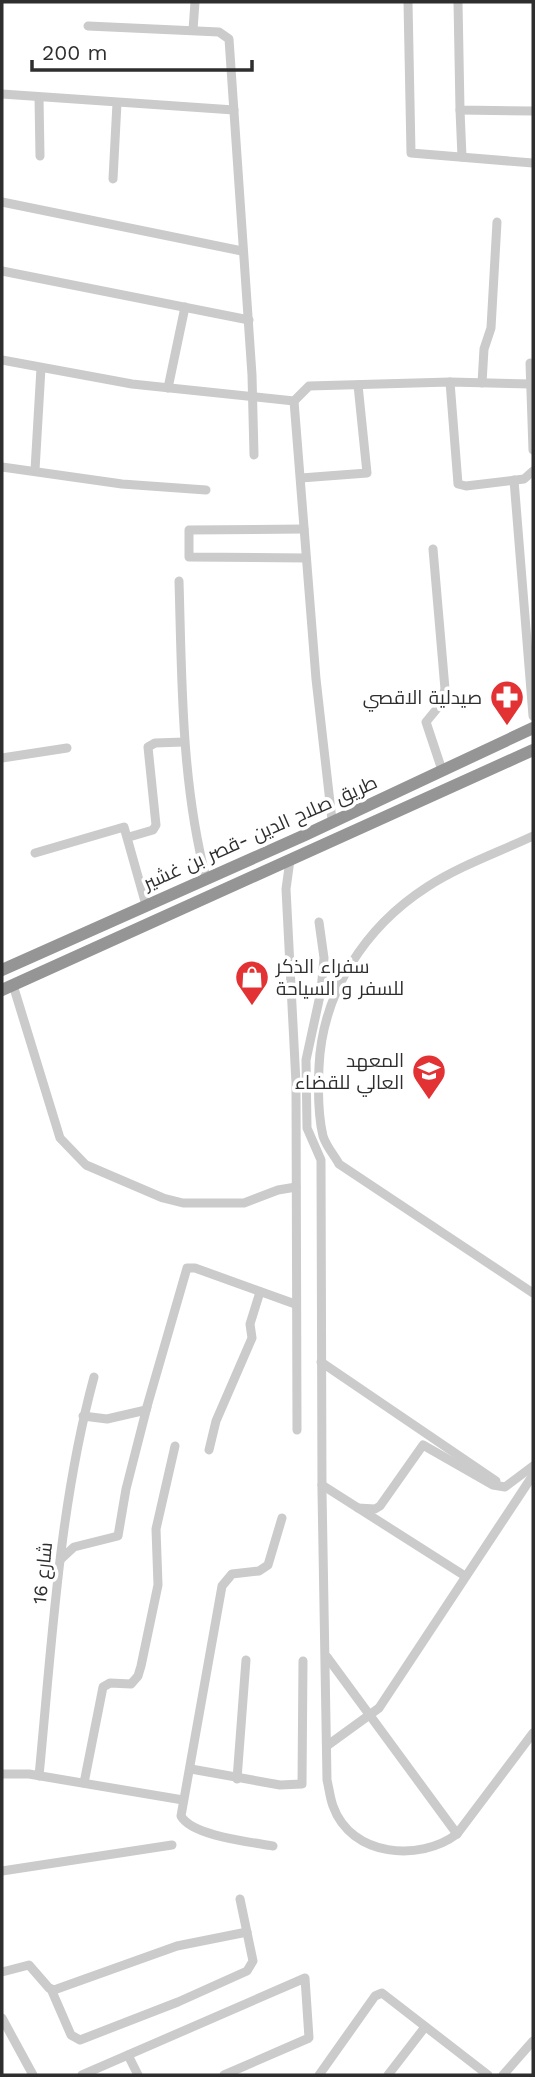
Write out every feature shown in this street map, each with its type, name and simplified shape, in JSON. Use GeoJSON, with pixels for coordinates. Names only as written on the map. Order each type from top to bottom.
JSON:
{"type":"FeatureCollection","features":[{"type":"Feature","properties":{"kind":"highway","name":"طريق صلاح الدين -قصر بن غشير"},"geometry":{"type":"LineString","coordinates":[[2,970],[533,728]]}},
{"type":"Feature","properties":{"kind":"highway"},"geometry":{"type":"LineString","coordinates":[[7,987],[533,750]]}},
{"type":"Feature","properties":{"kind":"highway"},"geometry":{"type":"LineString","coordinates":[[329,822],[323,837],[335,840]]}},
{"type":"Feature","properties":{"kind":"highway"},"geometry":{"type":"LineString","coordinates":[[272,849],[283,853],[286,862]]}},
{"type":"Feature","properties":{"kind":"street"},"geometry":{"type":"LineString","coordinates":[[193,30],[195,2]]}},
{"type":"Feature","properties":{"kind":"street"},"geometry":{"type":"LineString","coordinates":[[408,2],[411,153],[533,163]]}},
{"type":"Feature","properties":{"kind":"street"},"geometry":{"type":"LineString","coordinates":[[458,2],[462,157]]}},
{"type":"Feature","properties":{"kind":"street"},"geometry":{"type":"LineString","coordinates":[[88,26],[193,30],[228,35],[249,320],[254,455]]}},
{"type":"Feature","properties":{"kind":"street"},"geometry":{"type":"LineString","coordinates":[[2,94],[234,110]]}},
{"type":"Feature","properties":{"kind":"street"},"geometry":{"type":"LineString","coordinates":[[39,97],[40,156]]}},
{"type":"Feature","properties":{"kind":"street"},"geometry":{"type":"LineString","coordinates":[[113,179],[117,103]]}},
{"type":"Feature","properties":{"kind":"street"},"geometry":{"type":"LineString","coordinates":[[460,110],[533,111]]}},
{"type":"Feature","properties":{"kind":"street"},"geometry":{"type":"LineString","coordinates":[[2,202],[242,251]]}},
{"type":"Feature","properties":{"kind":"street"},"geometry":{"type":"LineString","coordinates":[[482,383],[484,349],[491,328],[497,222]]}},
{"type":"Feature","properties":{"kind":"street"},"geometry":{"type":"LineString","coordinates":[[2,271],[249,320]]}},
{"type":"Feature","properties":{"kind":"street"},"geometry":{"type":"LineString","coordinates":[[168,388],[185,307]]}},
{"type":"Feature","properties":{"kind":"street"},"geometry":{"type":"LineString","coordinates":[[2,360],[168,388],[294,401]]}},
{"type":"Feature","properties":{"kind":"street"},"geometry":{"type":"LineString","coordinates":[[530,363],[533,450]]}},
{"type":"Feature","properties":{"kind":"street"},"geometry":{"type":"LineString","coordinates":[[34,470],[41,368]]}},
{"type":"Feature","properties":{"kind":"street"},"geometry":{"type":"LineString","coordinates":[[450,382],[458,484],[466,486],[514,480],[530,477],[533,471]]}},
{"type":"Feature","properties":{"kind":"street"},"geometry":{"type":"LineString","coordinates":[[329,822],[294,401],[309,386],[450,382],[531,384]]}},
{"type":"Feature","properties":{"kind":"street"},"geometry":{"type":"LineString","coordinates":[[300,478],[367,473],[358,385]]}},
{"type":"Feature","properties":{"kind":"street"},"geometry":{"type":"LineString","coordinates":[[2,467],[122,484],[206,490]]}},
{"type":"Feature","properties":{"kind":"street"},"geometry":{"type":"LineString","coordinates":[[514,480],[533,716]]}},
{"type":"Feature","properties":{"kind":"street"},"geometry":{"type":"LineString","coordinates":[[304,529],[189,530],[189,557],[306,558]]}},
{"type":"Feature","properties":{"kind":"street"},"geometry":{"type":"LineString","coordinates":[[433,549],[445,689],[440,705],[426,722],[442,770]]}},
{"type":"Feature","properties":{"kind":"street"},"geometry":{"type":"LineString","coordinates":[[179,581],[184,742],[198,848],[206,878]]}},
{"type":"Feature","properties":{"kind":"street"},"geometry":{"type":"LineString","coordinates":[[129,837],[153,830],[156,822],[148,747],[155,743],[184,742]]}},
{"type":"Feature","properties":{"kind":"street"},"geometry":{"type":"LineString","coordinates":[[2,758],[67,748]]}},
{"type":"Feature","properties":{"kind":"street"},"geometry":{"type":"LineString","coordinates":[[35,853],[117,827],[126,829],[146,905]]}},
{"type":"Feature","properties":{"kind":"street"},"geometry":{"type":"LineString","coordinates":[[533,836],[428,886],[383,921],[353,959],[334,996],[320,1038],[318,1083],[323,1138],[339,1164],[533,1293]]}},
{"type":"Feature","properties":{"kind":"street"},"geometry":{"type":"LineString","coordinates":[[286,862],[292,966],[297,1430]]}},
{"type":"Feature","properties":{"kind":"street"},"geometry":{"type":"LineString","coordinates":[[319,922],[324,958],[321,991],[306,1060],[307,1128],[321,1160],[322,1485],[327,1780],[333,1807],[344,1825],[364,1841],[386,1850],[418,1852],[441,1846],[457,1834],[533,1732]]}},
{"type":"Feature","properties":{"kind":"street"},"geometry":{"type":"LineString","coordinates":[[7,987],[60,1138],[86,1165],[163,1198],[183,1203],[244,1203],[278,1190],[296,1187]]}},
{"type":"Feature","properties":{"kind":"street"},"geometry":{"type":"LineString","coordinates":[[61,1559],[74,1547],[118,1536],[132,1463],[187,1268],[195,1268],[295,1304]]}},
{"type":"Feature","properties":{"kind":"street"},"geometry":{"type":"LineString","coordinates":[[209,1450],[216,1420],[253,1338],[250,1324],[260,1293]]}},
{"type":"Feature","properties":{"kind":"street"},"geometry":{"type":"LineString","coordinates":[[321,1362],[506,1487]]}},
{"type":"Feature","properties":{"kind":"street","name":"شارع 16"},"geometry":{"type":"LineString","coordinates":[[39,1776],[73,1463],[94,1377]]}},
{"type":"Feature","properties":{"kind":"street"},"geometry":{"type":"LineString","coordinates":[[83,1416],[107,1419],[144,1412],[148,1407]]}},
{"type":"Feature","properties":{"kind":"street"},"geometry":{"type":"LineString","coordinates":[[358,1508],[371,1509],[380,1506],[424,1445],[489,1483],[506,1487]]}},
{"type":"Feature","properties":{"kind":"street"},"geometry":{"type":"LineString","coordinates":[[84,1783],[103,1687],[134,1682],[141,1666],[158,1585],[156,1529],[175,1446]]}},
{"type":"Feature","properties":{"kind":"street"},"geometry":{"type":"LineString","coordinates":[[506,1487],[533,1466]]}},
{"type":"Feature","properties":{"kind":"street"},"geometry":{"type":"LineString","coordinates":[[328,1745],[379,1708],[533,1475]]}},
{"type":"Feature","properties":{"kind":"street"},"geometry":{"type":"LineString","coordinates":[[322,1485],[464,1576]]}},
{"type":"Feature","properties":{"kind":"street"},"geometry":{"type":"LineString","coordinates":[[273,1846],[230,1839],[185,1823],[181,1816],[222,1586],[232,1574],[259,1571],[268,1565],[282,1518]]}},
{"type":"Feature","properties":{"kind":"street"},"geometry":{"type":"LineString","coordinates":[[326,1656],[457,1834]]}},
{"type":"Feature","properties":{"kind":"street"},"geometry":{"type":"LineString","coordinates":[[237,1779],[246,1660]]}},
{"type":"Feature","properties":{"kind":"street"},"geometry":{"type":"LineString","coordinates":[[191,1769],[296,1787],[303,1782],[303,1661]]}},
{"type":"Feature","properties":{"kind":"street"},"geometry":{"type":"LineString","coordinates":[[2,1774],[39,1776],[183,1800]]}},
{"type":"Feature","properties":{"kind":"street"},"geometry":{"type":"LineString","coordinates":[[2,1871],[172,1845]]}},
{"type":"Feature","properties":{"kind":"street"},"geometry":{"type":"LineString","coordinates":[[2,1972],[29,1965],[51,1989],[71,2035],[80,2040],[95,2036],[247,1971],[253,1961],[240,1899]]}},
{"type":"Feature","properties":{"kind":"street"},"geometry":{"type":"LineString","coordinates":[[51,1989],[177,1946],[247,1932]]}},
{"type":"Feature","properties":{"kind":"street"},"geometry":{"type":"LineString","coordinates":[[82,2075],[305,1978],[309,2038],[224,2075]]}},
{"type":"Feature","properties":{"kind":"street"},"geometry":{"type":"LineString","coordinates":[[319,2075],[378,1994],[386,1994],[488,2075]]}},
{"type":"Feature","properties":{"kind":"street"},"geometry":{"type":"LineString","coordinates":[[2,2018],[33,2075]]}},
{"type":"Feature","properties":{"kind":"street"},"geometry":{"type":"LineString","coordinates":[[387,2075],[425,2027]]}},
{"type":"Feature","properties":{"kind":"street"},"geometry":{"type":"LineString","coordinates":[[503,2075],[533,2041]]}},
{"type":"Feature","properties":{"kind":"street"},"geometry":{"type":"LineString","coordinates":[[128,2055],[138,2075]]}},
{"type":"Feature","properties":{"kind":"place","name":"صيدلية الاقصي"},"geometry":{"type":"Point","coordinates":[507,727]}},
{"type":"Feature","properties":{"kind":"place","name":"سفراء الذكر للسفر و السياحة"},"geometry":{"type":"Point","coordinates":[252,1007]}},
{"type":"Feature","properties":{"kind":"place","name":"المعهد العالي للقضاء"},"geometry":{"type":"Point","coordinates":[429,1101]}}]}
